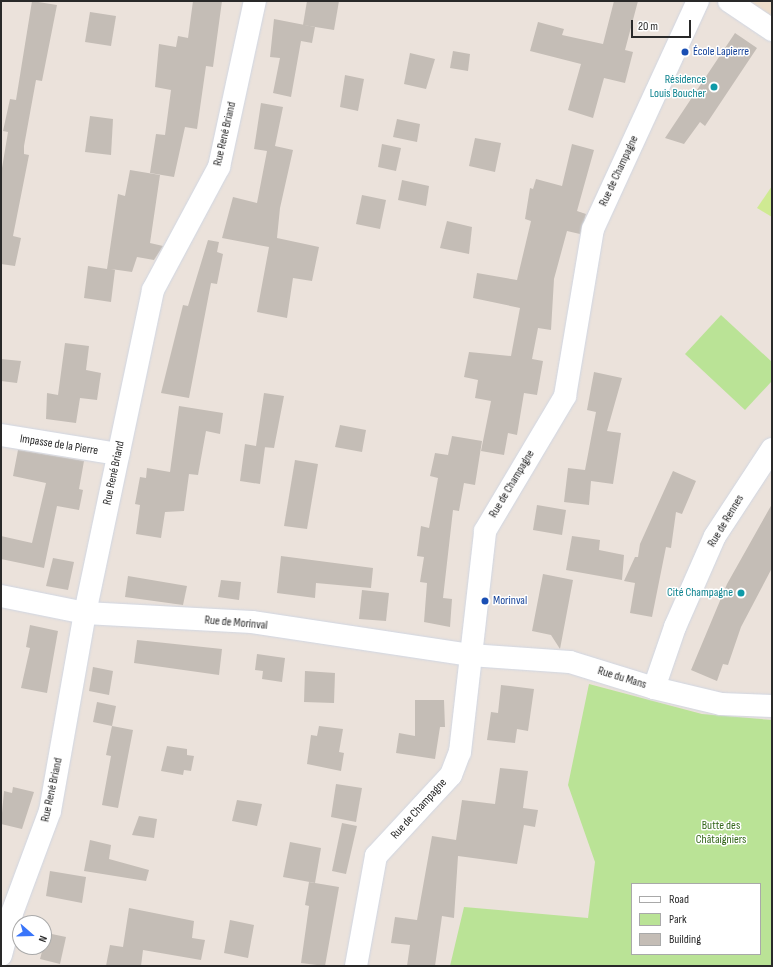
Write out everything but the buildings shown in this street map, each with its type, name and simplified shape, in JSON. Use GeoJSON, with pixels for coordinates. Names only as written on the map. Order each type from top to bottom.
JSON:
{"type":"FeatureCollection","features":[{"type":"Feature","properties":{"kind":"street","name":"Rue René Briand"},"geometry":{"type":"LineString","coordinates":[[1,954],[12,913],[50,811],[85,613],[153,290],[219,167],[254,1]]}},
{"type":"Feature","properties":{"kind":"street","name":"Rue de Champagne"},"geometry":{"type":"LineString","coordinates":[[356,966],[376,856],[451,775],[460,752],[484,531],[565,396],[592,229],[698,1]]}},
{"type":"Feature","properties":{"kind":"street"},"geometry":{"type":"LineString","coordinates":[[729,1],[772,30]]}},
{"type":"Feature","properties":{"kind":"street","name":"Impasse de la Pierre"},"geometry":{"type":"LineString","coordinates":[[1,435],[118,454]]}},
{"type":"Feature","properties":{"kind":"street","name":"Rue de Rennes"},"geometry":{"type":"LineString","coordinates":[[654,688],[675,627],[715,536],[772,448]]}},
{"type":"Feature","properties":{"kind":"street","name":"Rue de Morinval"},"geometry":{"type":"LineString","coordinates":[[1,596],[85,613],[252,622],[470,655]]}},
{"type":"Feature","properties":{"kind":"street","name":"Rue du Mans"},"geometry":{"type":"LineString","coordinates":[[470,655],[570,662],[654,688],[722,704],[772,706]]}},
{"type":"Feature","properties":{"kind":"shaded area"},"geometry":{"type":"Polygon","coordinates":[[[719,1],[772,1],[772,39],[718,2],[719,1]]]}},
{"type":"Feature","properties":{"kind":"green space"},"geometry":{"type":"Polygon","coordinates":[[[772,186],[772,217],[757,208],[772,186]]]}},
{"type":"Feature","properties":{"kind":"green space"},"geometry":{"type":"Polygon","coordinates":[[[721,315],[772,362],[772,381],[745,410],[685,354],[721,315]]]}},
{"type":"Feature","properties":{"kind":"green space","name":"Butte des Châtaigniers"},"geometry":{"type":"Polygon","coordinates":[[[589,684],[702,714],[772,720],[772,966],[450,966],[464,907],[588,918],[595,862],[568,785],[589,684]]]}},
{"type":"Feature","properties":{"kind":"place","name":"École Lapierre"},"geometry":{"type":"Point","coordinates":[685,52]}},
{"type":"Feature","properties":{"kind":"place","name":"Résidence Louis Boucher"},"geometry":{"type":"Point","coordinates":[714,87]}},
{"type":"Feature","properties":{"kind":"place","name":"Cité Champagne"},"geometry":{"type":"Point","coordinates":[741,593]}},
{"type":"Feature","properties":{"kind":"place","name":"Morinval"},"geometry":{"type":"Point","coordinates":[485,601]}}]}
